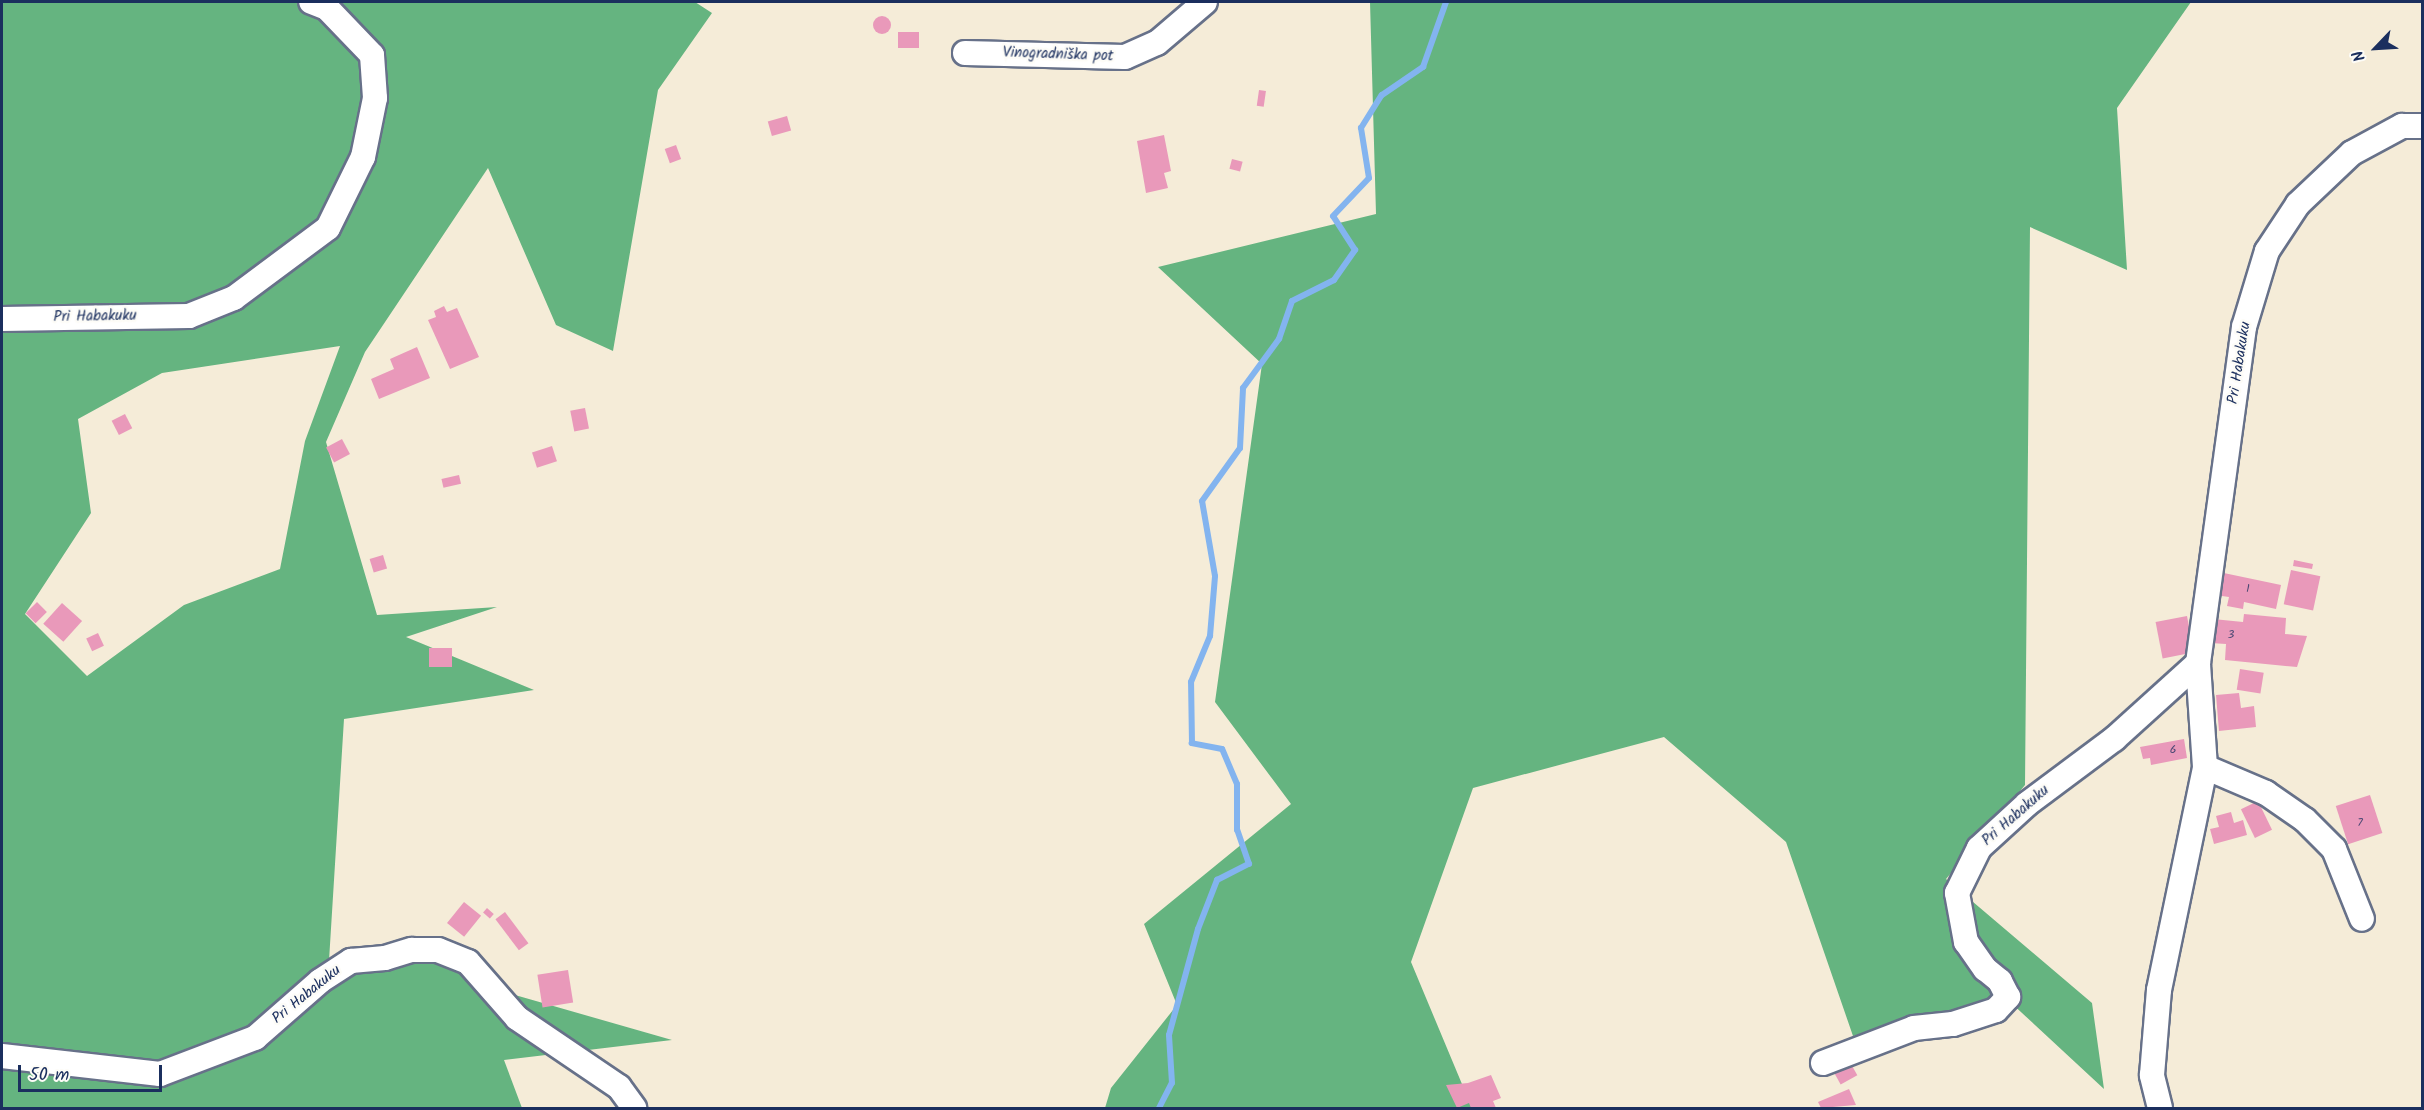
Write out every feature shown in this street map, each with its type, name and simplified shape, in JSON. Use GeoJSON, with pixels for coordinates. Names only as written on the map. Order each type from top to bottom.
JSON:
{"type":"FeatureCollection","features":[{"type":"Feature","properties":{"kind":"street","name":"Pri Habakuku"},"geometry":{"type":"LineString","coordinates":[[2,319],[189,316],[234,298],[328,228],[363,157],[375,98],[372,55],[327,8],[311,2]]}},
{"type":"Feature","properties":{"kind":"street","name":"Vinogradniška pot"},"geometry":{"type":"LineString","coordinates":[[965,52],[1125,57],[1157,43],[1205,2]]}},
{"type":"Feature","properties":{"kind":"street","name":"Pri Habakuku"},"geometry":{"type":"LineString","coordinates":[[2160,1108],[2152,1075],[2159,990],[2205,767],[2198,663],[2244,327],[2267,251],[2298,204],[2352,153],[2412,126]]}},
{"type":"Feature","properties":{"kind":"street","name":"Pri Habakuku"},"geometry":{"type":"LineString","coordinates":[[1823,1063],[1914,1028],[1953,1024],[1996,1010],[2008,998],[2000,981],[1985,969],[1966,942],[1956,893],[1979,848],[2027,804],[2114,739],[2198,663]]}},
{"type":"Feature","properties":{"kind":"street"},"geometry":{"type":"LineString","coordinates":[[2205,767],[2266,793],[2305,820],[2334,849],[2362,919]]}},
{"type":"Feature","properties":{"kind":"street","name":"Pri Habakuku"},"geometry":{"type":"LineString","coordinates":[[2,1056],[160,1074],[255,1038],[320,981],[351,961],[385,958],[412,950],[438,950],[468,962],[517,1018],[619,1087],[634,1108]]}},
{"type":"Feature","properties":{"kind":"green space"},"geometry":{"type":"Polygon","coordinates":[[[2,2],[695,2],[712,13],[658,90],[613,351],[556,325],[488,168],[365,352],[326,442],[377,615],[497,607],[406,637],[534,690],[344,719],[328,977],[409,945],[515,995],[672,1040],[504,1060],[522,1108],[2,1108],[2,2]],[[340,346],[162,373],[78,419],[91,513],[25,614],[87,676],[184,605],[280,569],[305,441],[340,346]]]}},
{"type":"Feature","properties":{"kind":"green space"},"geometry":{"type":"Polygon","coordinates":[[[1370,2],[2191,2],[2117,108],[2127,270],[2030,227],[2025,785],[1946,879],[2092,1003],[2104,1089],[2008,1000],[1853,1036],[1786,842],[1664,737],[1473,788],[1411,962],[1472,1108],[1105,1108],[1111,1088],[1177,1005],[1144,924],[1291,804],[1215,702],[1262,364],[1158,267],[1376,214],[1370,2]]]}},
{"type":"Feature","properties":{"kind":"building"},"geometry":{"type":"Polygon","coordinates":[[[878,16],[886,16],[891,21],[889,32],[878,34],[873,29],[873,21],[878,16]]]}},
{"type":"Feature","properties":{"kind":"building"},"geometry":{"type":"Polygon","coordinates":[[[898,32],[919,32],[919,48],[898,48],[898,32]]]}},
{"type":"Feature","properties":{"kind":"building"},"geometry":{"type":"Polygon","coordinates":[[[1259,90],[1266,91],[1264,107],[1257,106],[1259,90]]]}},
{"type":"Feature","properties":{"kind":"building"},"geometry":{"type":"Polygon","coordinates":[[[787,116],[791,130],[772,136],[768,122],[787,116]]]}},
{"type":"Feature","properties":{"kind":"building"},"geometry":{"type":"Polygon","coordinates":[[[1164,135],[1171,171],[1164,173],[1168,188],[1146,193],[1137,141],[1164,135]]]}},
{"type":"Feature","properties":{"kind":"building"},"geometry":{"type":"Polygon","coordinates":[[[676,145],[681,159],[670,163],[665,149],[676,145]]]}},
{"type":"Feature","properties":{"kind":"building"},"geometry":{"type":"Polygon","coordinates":[[[1232,159],[1243,162],[1240,172],[1229,169],[1232,159]]]}},
{"type":"Feature","properties":{"kind":"building"},"geometry":{"type":"Polygon","coordinates":[[[444,306],[447,312],[457,308],[479,357],[450,369],[428,320],[436,317],[434,311],[444,306]]]}},
{"type":"Feature","properties":{"kind":"building"},"geometry":{"type":"Polygon","coordinates":[[[417,347],[430,378],[379,399],[371,379],[394,369],[390,359],[417,347]]]}},
{"type":"Feature","properties":{"kind":"building"},"geometry":{"type":"Polygon","coordinates":[[[585,408],[589,429],[574,431],[570,411],[585,408]]]}},
{"type":"Feature","properties":{"kind":"building"},"geometry":{"type":"Polygon","coordinates":[[[125,414],[132,428],[119,435],[112,421],[125,414]]]}},
{"type":"Feature","properties":{"kind":"building"},"geometry":{"type":"Polygon","coordinates":[[[342,439],[350,454],[334,462],[326,447],[342,439]]]}},
{"type":"Feature","properties":{"kind":"building"},"geometry":{"type":"Polygon","coordinates":[[[552,446],[557,461],[537,468],[532,452],[552,446]]]}},
{"type":"Feature","properties":{"kind":"building"},"geometry":{"type":"Polygon","coordinates":[[[459,475],[461,484],[443,488],[441,479],[459,475]]]}},
{"type":"Feature","properties":{"kind":"building"},"geometry":{"type":"Polygon","coordinates":[[[383,555],[387,568],[374,572],[370,559],[383,555]]]}},
{"type":"Feature","properties":{"kind":"building"},"geometry":{"type":"Polygon","coordinates":[[[2294,560],[2313,564],[2312,569],[2293,566],[2294,560]]]}},
{"type":"Feature","properties":{"kind":"building"},"geometry":{"type":"Polygon","coordinates":[[[2291,570],[2320,576],[2313,610],[2284,604],[2291,570]]]}},
{"type":"Feature","properties":{"kind":"building"},"geometry":{"type":"Polygon","coordinates":[[[2219,572],[2281,585],[2276,609],[2244,602],[2243,609],[2227,606],[2229,597],[2215,595],[2219,572]]]}},
{"type":"Feature","properties":{"kind":"building"},"geometry":{"type":"Polygon","coordinates":[[[37,602],[47,612],[36,623],[26,613],[37,602]]]}},
{"type":"Feature","properties":{"kind":"building"},"geometry":{"type":"Polygon","coordinates":[[[62,603],[82,621],[63,642],[43,624],[62,603]]]}},
{"type":"Feature","properties":{"kind":"building"},"geometry":{"type":"Polygon","coordinates":[[[2244,614],[2286,618],[2285,634],[2307,636],[2297,667],[2225,660],[2226,644],[2210,643],[2213,619],[2243,622],[2244,614]]]}},
{"type":"Feature","properties":{"kind":"building"},"geometry":{"type":"Polygon","coordinates":[[[2187,616],[2194,652],[2163,658],[2156,622],[2187,616]]]}},
{"type":"Feature","properties":{"kind":"building"},"geometry":{"type":"Polygon","coordinates":[[[98,633],[104,646],[92,651],[86,638],[98,633]]]}},
{"type":"Feature","properties":{"kind":"building"},"geometry":{"type":"Polygon","coordinates":[[[429,648],[452,648],[452,667],[429,667],[429,648]]]}},
{"type":"Feature","properties":{"kind":"building"},"geometry":{"type":"Polygon","coordinates":[[[2240,669],[2264,673],[2260,693],[2237,690],[2240,669]]]}},
{"type":"Feature","properties":{"kind":"building"},"geometry":{"type":"Polygon","coordinates":[[[2239,693],[2241,708],[2254,706],[2256,727],[2219,731],[2216,695],[2239,693]]]}},
{"type":"Feature","properties":{"kind":"building"},"geometry":{"type":"Polygon","coordinates":[[[2184,739],[2187,758],[2151,765],[2150,758],[2143,759],[2140,747],[2184,739]]]}},
{"type":"Feature","properties":{"kind":"building"},"geometry":{"type":"Polygon","coordinates":[[[2370,795],[2382,833],[2348,844],[2336,806],[2370,795]]]}},
{"type":"Feature","properties":{"kind":"building"},"geometry":{"type":"Polygon","coordinates":[[[2258,801],[2272,830],[2255,838],[2241,809],[2258,801]]]}},
{"type":"Feature","properties":{"kind":"building"},"geometry":{"type":"Polygon","coordinates":[[[2231,812],[2234,823],[2243,820],[2247,835],[2214,844],[2210,829],[2219,827],[2216,816],[2231,812]]]}},
{"type":"Feature","properties":{"kind":"building"},"geometry":{"type":"Polygon","coordinates":[[[464,902],[481,916],[464,937],[447,923],[464,902]]]}},
{"type":"Feature","properties":{"kind":"building"},"geometry":{"type":"Polygon","coordinates":[[[487,908],[494,914],[490,918],[483,913],[487,908]]]}},
{"type":"Feature","properties":{"kind":"building"},"geometry":{"type":"Polygon","coordinates":[[[505,912],[528,943],[519,950],[495,919],[505,912]]]}},
{"type":"Feature","properties":{"kind":"building"},"geometry":{"type":"Polygon","coordinates":[[[568,970],[573,1003],[543,1007],[537,975],[568,970]]]}},
{"type":"Feature","properties":{"kind":"building"},"geometry":{"type":"Polygon","coordinates":[[[1851,1064],[1857,1075],[1841,1085],[1834,1073],[1851,1064]]]}},
{"type":"Feature","properties":{"kind":"building"},"geometry":{"type":"Polygon","coordinates":[[[1491,1075],[1501,1098],[1493,1101],[1496,1108],[1471,1108],[1469,1103],[1457,1108],[1446,1085],[1468,1083],[1491,1075]]]}},
{"type":"Feature","properties":{"kind":"building"},"geometry":{"type":"Polygon","coordinates":[[[1849,1089],[1856,1105],[1821,1108],[1818,1102],[1849,1089]]]}},
{"type":"Feature","properties":{"kind":"waterway"},"geometry":{"type":"LineString","coordinates":[[1159,1108],[1172,1083],[1169,1035],[1198,929],[1217,880],[1249,864],[1237,830],[1237,784],[1222,749],[1192,743],[1191,682],[1210,636],[1215,576],[1202,501],[1240,448],[1243,388],[1279,339],[1292,301],[1334,280],[1355,250],[1333,216],[1369,178],[1361,128],[1382,95],[1423,67],[1446,2]]}}]}
